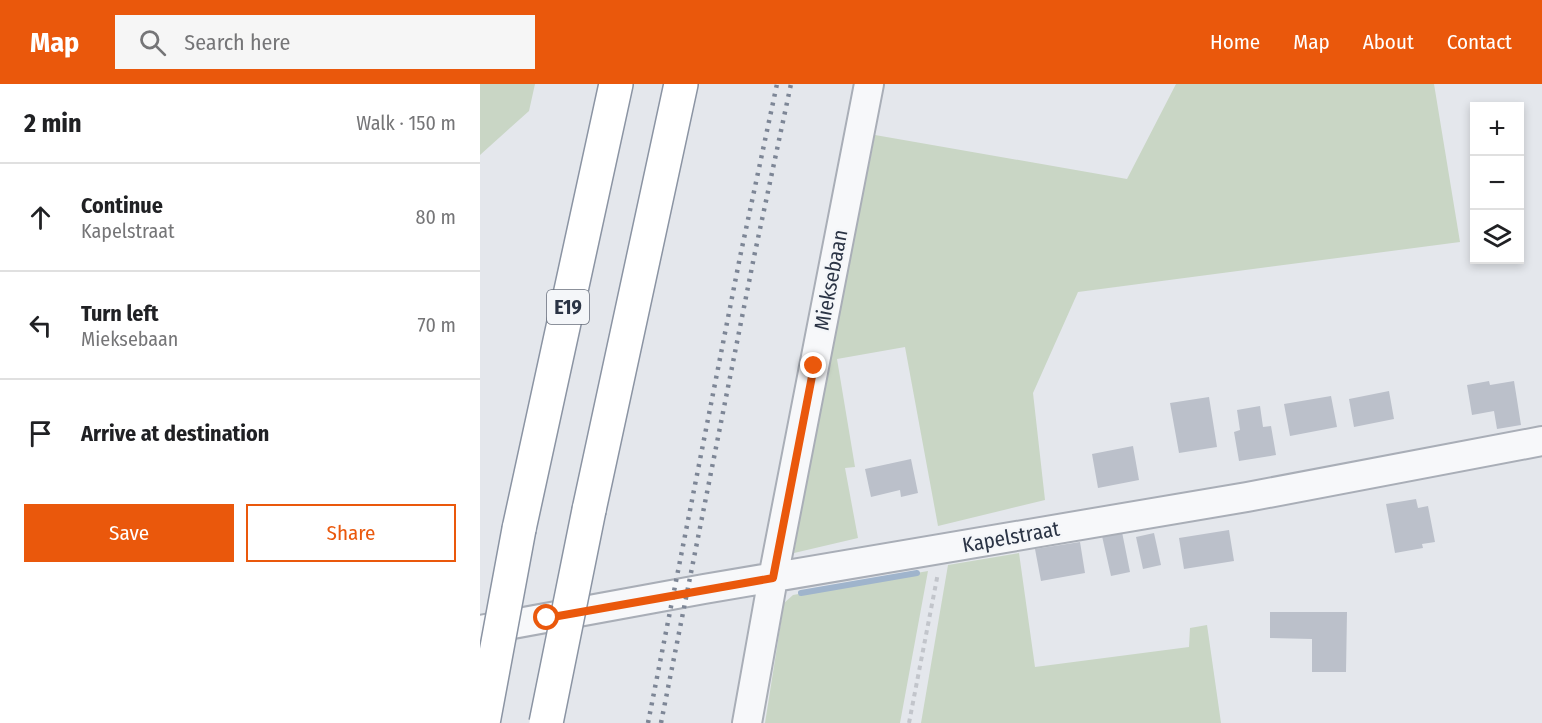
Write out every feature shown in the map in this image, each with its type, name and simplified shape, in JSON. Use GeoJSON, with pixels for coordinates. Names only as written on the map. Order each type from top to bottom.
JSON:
{"type":"FeatureCollection","features":[{"type":"Feature","properties":{"kind":"highway","name":"E19"},"geometry":{"type":"LineString","coordinates":[[483,723],[519,529],[616,84]]}},
{"type":"Feature","properties":{"kind":"highway"},"geometry":{"type":"LineString","coordinates":[[546,723],[589,510],[681,84]]}},
{"type":"Feature","properties":{"kind":"street","name":"Mieksebaan"},"geometry":{"type":"LineString","coordinates":[[747,723],[869,84]]}},
{"type":"Feature","properties":{"kind":"street","name":"Kapelstraat"},"geometry":{"type":"LineString","coordinates":[[480,630],[1247,497],[1542,441]]}},
{"type":"Feature","properties":{"kind":"path"},"geometry":{"type":"LineString","coordinates":[[909,723],[943,549]]}},
{"type":"Feature","properties":{"kind":"green space"},"geometry":{"type":"Polygon","coordinates":[[[480,84],[535,84],[529,111],[480,155],[480,84]]]}},
{"type":"Feature","properties":{"kind":"green space"},"geometry":{"type":"Polygon","coordinates":[[[1176,84],[1434,84],[1460,242],[1078,292],[1033,393],[1045,500],[938,526],[905,347],[837,359],[855,467],[845,468],[858,538],[794,553],[826,364],[832,348],[875,135],[1127,179],[1176,84]]]}},
{"type":"Feature","properties":{"kind":"green space"},"geometry":{"type":"Polygon","coordinates":[[[1019,553],[1035,667],[1189,647],[1190,628],[1207,625],[1221,723],[921,723],[948,565],[1019,553]]]}},
{"type":"Feature","properties":{"kind":"green space"},"geometry":{"type":"Polygon","coordinates":[[[928,571],[900,723],[765,723],[784,603],[793,595],[928,571]]]}},
{"type":"Feature","properties":{"kind":"building"},"geometry":{"type":"Polygon","coordinates":[[[1489,381],[1490,385],[1514,381],[1521,425],[1497,429],[1494,411],[1472,415],[1467,385],[1489,381]]]}},
{"type":"Feature","properties":{"kind":"building"},"geometry":{"type":"Polygon","coordinates":[[[1389,391],[1394,419],[1354,427],[1349,399],[1389,391]]]}},
{"type":"Feature","properties":{"kind":"building"},"geometry":{"type":"Polygon","coordinates":[[[1331,396],[1337,427],[1290,436],[1284,404],[1331,396]]]}},
{"type":"Feature","properties":{"kind":"building"},"geometry":{"type":"Polygon","coordinates":[[[1209,397],[1217,447],[1179,453],[1170,403],[1209,397]]]}},
{"type":"Feature","properties":{"kind":"building"},"geometry":{"type":"Polygon","coordinates":[[[1260,406],[1263,427],[1271,426],[1276,455],[1239,461],[1234,432],[1240,430],[1237,410],[1260,406]]]}},
{"type":"Feature","properties":{"kind":"building"},"geometry":{"type":"Polygon","coordinates":[[[1133,446],[1139,480],[1098,488],[1092,454],[1133,446]]]}},
{"type":"Feature","properties":{"kind":"building"},"geometry":{"type":"Polygon","coordinates":[[[911,459],[918,493],[901,497],[900,490],[871,497],[865,469],[911,459]]]}},
{"type":"Feature","properties":{"kind":"building"},"geometry":{"type":"Polygon","coordinates":[[[1416,499],[1418,508],[1428,506],[1435,542],[1422,544],[1423,548],[1395,553],[1386,504],[1416,499]]]}},
{"type":"Feature","properties":{"kind":"building"},"geometry":{"type":"Polygon","coordinates":[[[1229,530],[1234,561],[1184,569],[1179,538],[1229,530]]]}},
{"type":"Feature","properties":{"kind":"building"},"geometry":{"type":"Polygon","coordinates":[[[1122,532],[1130,572],[1111,576],[1102,536],[1122,532]]]}},
{"type":"Feature","properties":{"kind":"building"},"geometry":{"type":"Polygon","coordinates":[[[1154,533],[1161,565],[1143,569],[1136,537],[1154,533]]]}},
{"type":"Feature","properties":{"kind":"building"},"geometry":{"type":"Polygon","coordinates":[[[1080,542],[1085,573],[1041,581],[1035,549],[1080,542]]]}},
{"type":"Feature","properties":{"kind":"building"},"geometry":{"type":"Polygon","coordinates":[[[1270,612],[1347,612],[1346,672],[1312,672],[1312,639],[1270,638],[1270,612]]]}},
{"type":"Feature","properties":{"kind":"waterway"},"geometry":{"type":"LineString","coordinates":[[801,593],[917,573]]}},
{"type":"Feature","properties":{"kind":"railway"},"geometry":{"type":"LineString","coordinates":[[648,723],[740,257],[777,84]]}},
{"type":"Feature","properties":{"kind":"railway"},"geometry":{"type":"LineString","coordinates":[[661,723],[791,84]]}},
{"type":"Feature","properties":{"kind":"route"},"geometry":{"type":"LineString","coordinates":[[547,618],[773,578],[814,366]]}}]}
